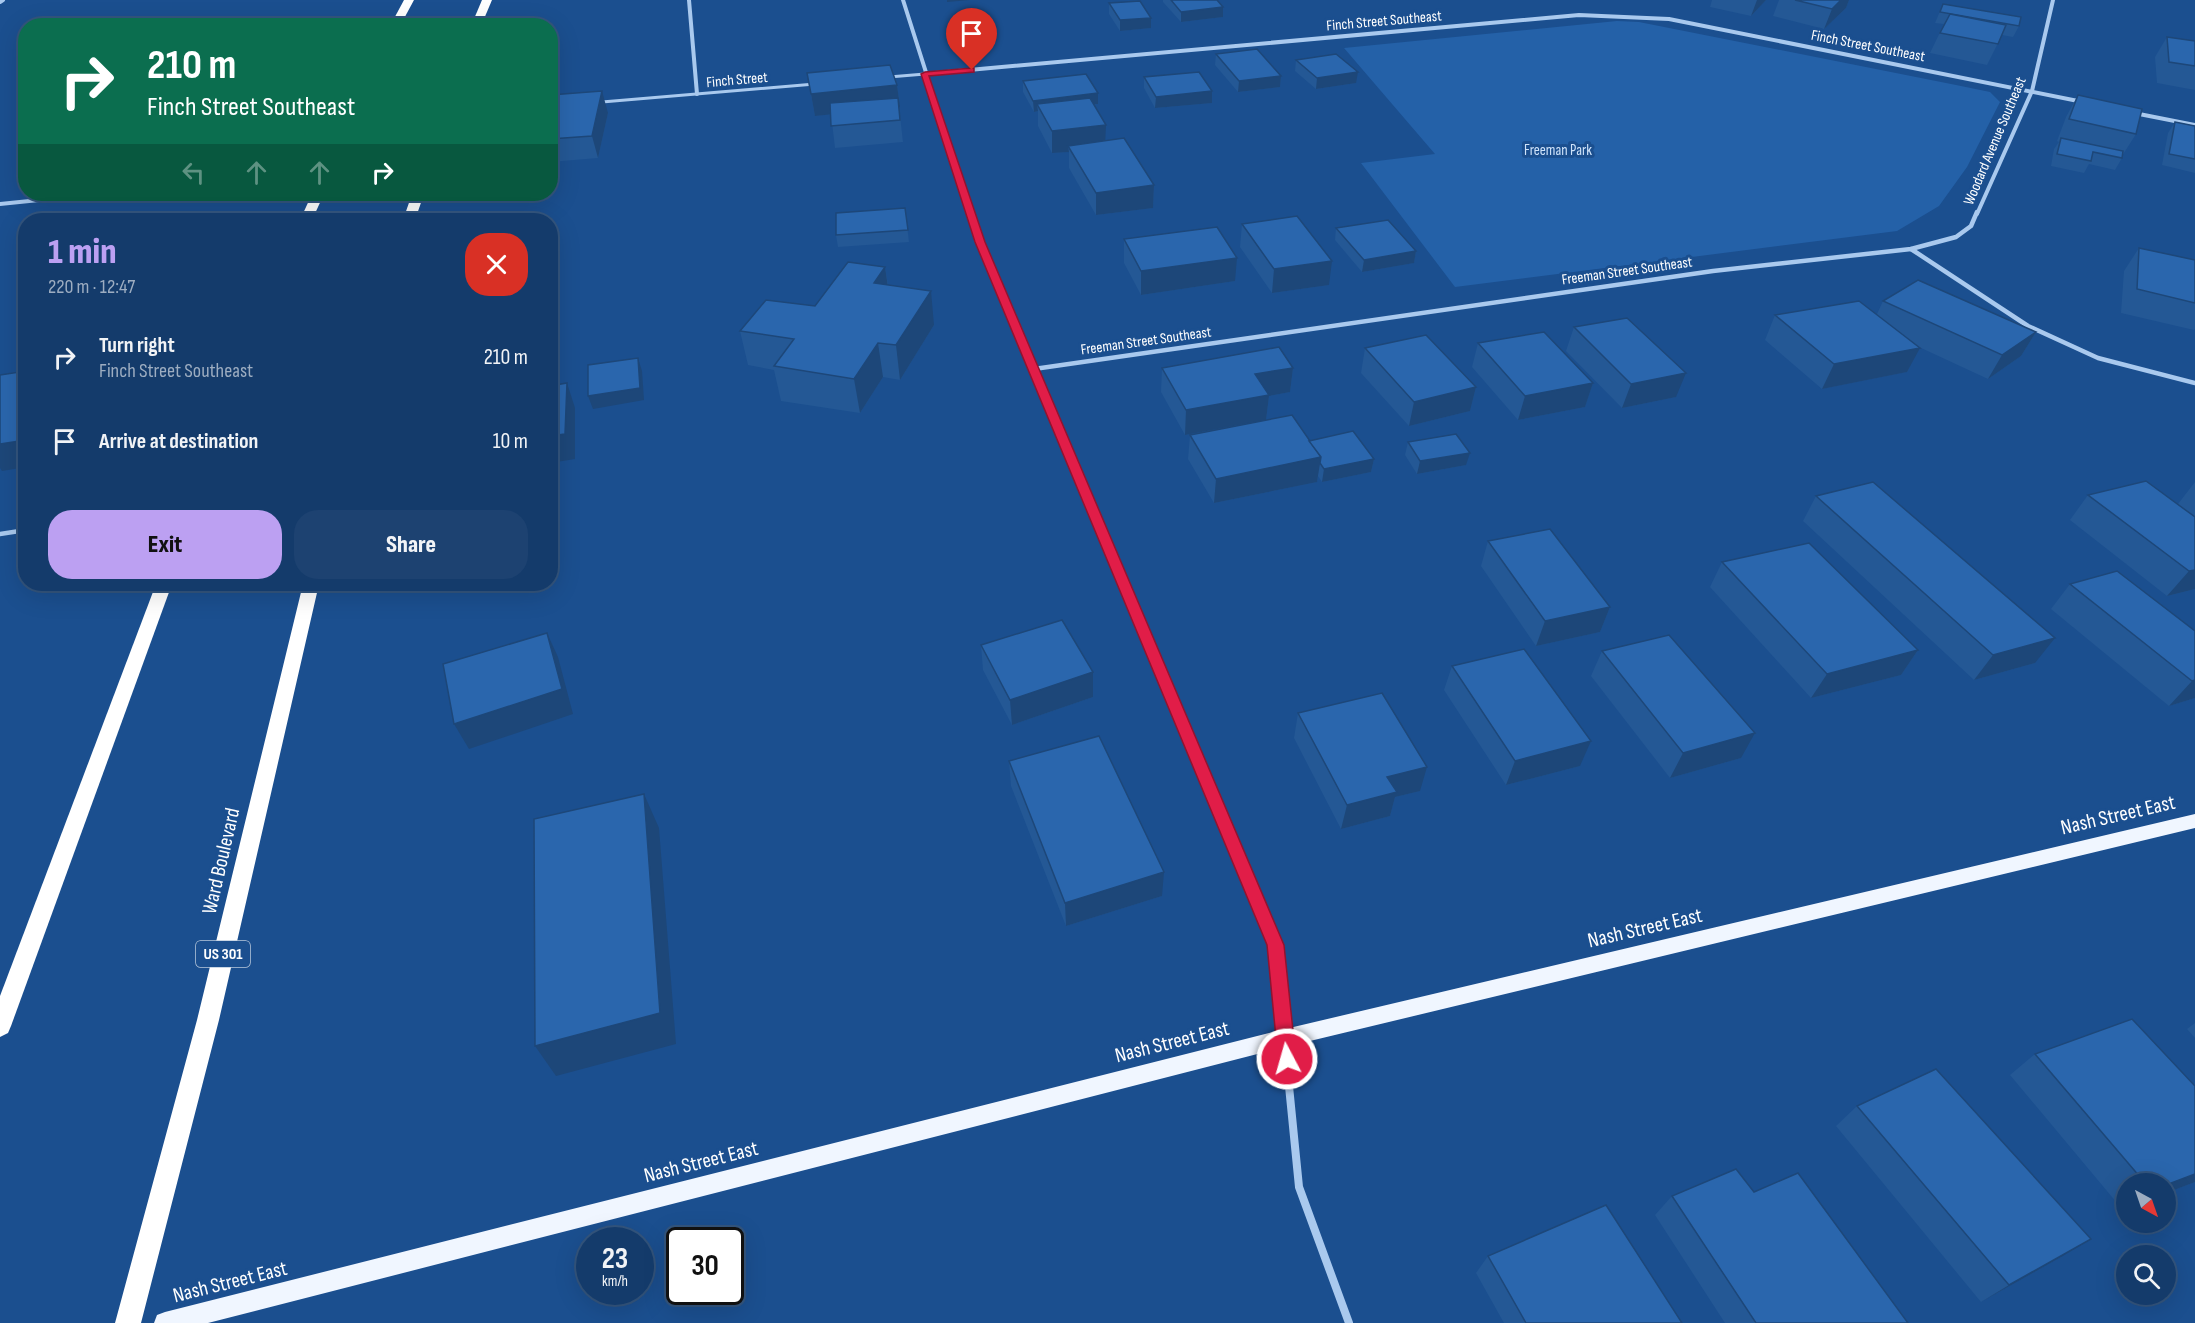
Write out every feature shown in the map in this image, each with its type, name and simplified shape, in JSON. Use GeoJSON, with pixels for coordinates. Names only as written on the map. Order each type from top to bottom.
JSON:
{"type":"FeatureCollection","features":[{"type":"Feature","properties":{"kind":"highway"},"geometry":{"type":"LineString","coordinates":[[399,18],[409,0]]}},
{"type":"Feature","properties":{"kind":"highway"},"geometry":{"type":"LineString","coordinates":[[479,18],[487,0]]}},
{"type":"Feature","properties":{"kind":"highway"},"geometry":{"type":"LineString","coordinates":[[0,1026],[161,591]]}},
{"type":"Feature","properties":{"kind":"highway","name":"Ward Boulevard"},"geometry":{"type":"LineString","coordinates":[[128,1323],[208,1020],[309,591]]}},
{"type":"Feature","properties":{"kind":"main road","name":"Nash Street East"},"geometry":{"type":"LineString","coordinates":[[165,1323],[1285,1038],[2195,821]]}},
{"type":"Feature","properties":{"kind":"street"},"geometry":{"type":"LineString","coordinates":[[690,0],[697,94]]}},
{"type":"Feature","properties":{"kind":"street"},"geometry":{"type":"LineString","coordinates":[[903,0],[980,242],[1275,945],[1299,1188],[1349,1323]]}},
{"type":"Feature","properties":{"kind":"street","name":"Woodard Avenue Southeast"},"geometry":{"type":"LineString","coordinates":[[1911,249],[1956,237],[1971,226],[2032,91],[2053,0]]}},
{"type":"Feature","properties":{"kind":"street","name":"Finch Street Southeast"},"geometry":{"type":"LineString","coordinates":[[925,74],[1579,15],[1617,15],[1669,19],[2087,103]]}},
{"type":"Feature","properties":{"kind":"street"},"geometry":{"type":"LineString","coordinates":[[2131,112],[2195,125]]}},
{"type":"Feature","properties":{"kind":"street"},"geometry":{"type":"LineString","coordinates":[[0,204],[29,201]]}},
{"type":"Feature","properties":{"kind":"street"},"geometry":{"type":"LineString","coordinates":[[1911,249],[2028,326],[2098,358],[2195,383]]}},
{"type":"Feature","properties":{"kind":"street","name":"Freeman Street Southeast"},"geometry":{"type":"LineString","coordinates":[[1034,369],[1713,271],[1911,249]]}},
{"type":"Feature","properties":{"kind":"lane"},"geometry":{"type":"LineString","coordinates":[[880,78],[925,74]]}},
{"type":"Feature","properties":{"kind":"lane","name":"Finch Street"},"geometry":{"type":"LineString","coordinates":[[596,103],[823,83]]}},
{"type":"Feature","properties":{"kind":"lane"},"geometry":{"type":"LineString","coordinates":[[0,534],[18,531]]}},
{"type":"Feature","properties":{"kind":"green space","name":"Freeman Park"},"geometry":{"type":"Polygon","coordinates":[[[1617,21],[1639,22],[1990,92],[2000,102],[1967,167],[1939,206],[1897,231],[1455,287],[1361,163],[1435,154],[1344,48],[1617,21]]]}},
{"type":"Feature","properties":{"kind":"building"},"geometry":{"type":"Polygon","coordinates":[[[1171,0],[1217,0],[1223,7],[1181,12],[1171,0]]]}},
{"type":"Feature","properties":{"kind":"building"},"geometry":{"type":"Polygon","coordinates":[[[1795,0],[1841,0],[1832,9],[1795,0]]]}},
{"type":"Feature","properties":{"kind":"building"},"geometry":{"type":"Polygon","coordinates":[[[1140,1],[1151,18],[1120,20],[1109,3],[1140,1]]]}},
{"type":"Feature","properties":{"kind":"building"},"geometry":{"type":"Polygon","coordinates":[[[1943,4],[2021,17],[2019,26],[1940,12],[1943,4]]]}},
{"type":"Feature","properties":{"kind":"building"},"geometry":{"type":"Polygon","coordinates":[[[1950,14],[2006,25],[1998,44],[1940,33],[1950,14]]]}},
{"type":"Feature","properties":{"kind":"building"},"geometry":{"type":"Polygon","coordinates":[[[2167,37],[2195,41],[2195,66],[2169,62],[2167,37]]]}},
{"type":"Feature","properties":{"kind":"building"},"geometry":{"type":"Polygon","coordinates":[[[1257,49],[1281,76],[1239,81],[1216,54],[1257,49]]]}},
{"type":"Feature","properties":{"kind":"building"},"geometry":{"type":"Polygon","coordinates":[[[1336,54],[1358,72],[1317,78],[1296,60],[1336,54]]]}},
{"type":"Feature","properties":{"kind":"building"},"geometry":{"type":"Polygon","coordinates":[[[890,65],[897,85],[811,94],[807,73],[890,65]]]}},
{"type":"Feature","properties":{"kind":"building"},"geometry":{"type":"Polygon","coordinates":[[[1199,72],[1212,91],[1156,97],[1144,77],[1199,72]]]}},
{"type":"Feature","properties":{"kind":"building"},"geometry":{"type":"Polygon","coordinates":[[[1086,74],[1098,93],[1033,101],[1023,81],[1086,74]]]}},
{"type":"Feature","properties":{"kind":"building"},"geometry":{"type":"Polygon","coordinates":[[[602,91],[592,136],[558,138],[558,94],[602,91]]]}},
{"type":"Feature","properties":{"kind":"building"},"geometry":{"type":"Polygon","coordinates":[[[2078,95],[2142,109],[2136,134],[2069,119],[2078,95]]]}},
{"type":"Feature","properties":{"kind":"building"},"geometry":{"type":"Polygon","coordinates":[[[898,98],[900,120],[831,126],[830,103],[898,98]]]}},
{"type":"Feature","properties":{"kind":"building"},"geometry":{"type":"Polygon","coordinates":[[[1090,98],[1106,125],[1052,131],[1037,104],[1090,98]]]}},
{"type":"Feature","properties":{"kind":"building"},"geometry":{"type":"Polygon","coordinates":[[[2175,122],[2195,126],[2195,159],[2169,154],[2175,122]]]}},
{"type":"Feature","properties":{"kind":"building"},"geometry":{"type":"Polygon","coordinates":[[[1124,138],[1154,185],[1096,193],[1068,146],[1124,138]]]}},
{"type":"Feature","properties":{"kind":"building"},"geometry":{"type":"Polygon","coordinates":[[[2061,138],[2123,151],[2122,158],[2093,152],[2091,161],[2057,154],[2061,138]]]}},
{"type":"Feature","properties":{"kind":"building"},"geometry":{"type":"Polygon","coordinates":[[[905,208],[908,230],[836,235],[836,213],[905,208]]]}},
{"type":"Feature","properties":{"kind":"building"},"geometry":{"type":"Polygon","coordinates":[[[1297,216],[1332,261],[1274,269],[1242,224],[1297,216]]]}},
{"type":"Feature","properties":{"kind":"building"},"geometry":{"type":"Polygon","coordinates":[[[1388,220],[1416,251],[1364,260],[1336,228],[1388,220]]]}},
{"type":"Feature","properties":{"kind":"building"},"geometry":{"type":"Polygon","coordinates":[[[1217,227],[1237,258],[1141,271],[1124,239],[1217,227]]]}},
{"type":"Feature","properties":{"kind":"building"},"geometry":{"type":"Polygon","coordinates":[[[2139,248],[2195,260],[2195,303],[2137,289],[2139,248]]]}},
{"type":"Feature","properties":{"kind":"building"},"geometry":{"type":"Polygon","coordinates":[[[848,262],[885,267],[874,283],[931,291],[896,345],[878,343],[854,379],[774,366],[794,339],[740,331],[766,300],[815,306],[848,262]]]}},
{"type":"Feature","properties":{"kind":"building"},"geometry":{"type":"Polygon","coordinates":[[[1918,280],[2036,332],[2002,355],[1883,301],[1918,280]]]}},
{"type":"Feature","properties":{"kind":"building"},"geometry":{"type":"Polygon","coordinates":[[[1859,301],[1920,348],[1834,364],[1775,315],[1859,301]]]}},
{"type":"Feature","properties":{"kind":"building"},"geometry":{"type":"Polygon","coordinates":[[[1627,318],[1686,373],[1631,384],[1574,327],[1627,318]]]}},
{"type":"Feature","properties":{"kind":"building"},"geometry":{"type":"Polygon","coordinates":[[[1544,332],[1593,383],[1525,396],[1478,343],[1544,332]]]}},
{"type":"Feature","properties":{"kind":"building"},"geometry":{"type":"Polygon","coordinates":[[[1426,335],[1476,387],[1414,402],[1365,348],[1426,335]]]}},
{"type":"Feature","properties":{"kind":"building"},"geometry":{"type":"Polygon","coordinates":[[[1279,347],[1293,368],[1255,374],[1269,395],[1186,410],[1162,368],[1279,347]]]}},
{"type":"Feature","properties":{"kind":"building"},"geometry":{"type":"Polygon","coordinates":[[[638,358],[640,388],[588,396],[588,365],[638,358]]]}},
{"type":"Feature","properties":{"kind":"building"},"geometry":{"type":"Polygon","coordinates":[[[18,372],[18,441],[0,444],[0,375],[18,372]]]}},
{"type":"Feature","properties":{"kind":"building"},"geometry":{"type":"Polygon","coordinates":[[[567,383],[565,434],[558,435],[558,385],[567,383]]]}},
{"type":"Feature","properties":{"kind":"building"},"geometry":{"type":"Polygon","coordinates":[[[1292,415],[1321,457],[1216,479],[1190,435],[1292,415]]]}},
{"type":"Feature","properties":{"kind":"building"},"geometry":{"type":"Polygon","coordinates":[[[1353,431],[1374,459],[1324,469],[1320,463],[1321,457],[1309,441],[1353,431]]]}},
{"type":"Feature","properties":{"kind":"building"},"geometry":{"type":"Polygon","coordinates":[[[1456,434],[1470,453],[1420,461],[1408,442],[1456,434]]]}},
{"type":"Feature","properties":{"kind":"building"},"geometry":{"type":"Polygon","coordinates":[[[2146,481],[2195,517],[2195,570],[2189,571],[2088,495],[2146,481]]]}},
{"type":"Feature","properties":{"kind":"building"},"geometry":{"type":"Polygon","coordinates":[[[1873,482],[2055,638],[1993,655],[1816,496],[1873,482]]]}},
{"type":"Feature","properties":{"kind":"building"},"geometry":{"type":"Polygon","coordinates":[[[1550,529],[1610,607],[1545,621],[1488,541],[1550,529]]]}},
{"type":"Feature","properties":{"kind":"building"},"geometry":{"type":"Polygon","coordinates":[[[1809,543],[1918,650],[1827,674],[1722,562],[1809,543]]]}},
{"type":"Feature","properties":{"kind":"building"},"geometry":{"type":"Polygon","coordinates":[[[2117,571],[2195,631],[2195,680],[2192,681],[2070,584],[2117,571]]]}},
{"type":"Feature","properties":{"kind":"building"},"geometry":{"type":"Polygon","coordinates":[[[1062,620],[1093,672],[1010,700],[981,645],[1062,620]]]}},
{"type":"Feature","properties":{"kind":"building"},"geometry":{"type":"Polygon","coordinates":[[[547,633],[562,689],[454,724],[443,664],[547,633]]]}},
{"type":"Feature","properties":{"kind":"building"},"geometry":{"type":"Polygon","coordinates":[[[1669,635],[1755,733],[1683,753],[1602,651],[1669,635]]]}},
{"type":"Feature","properties":{"kind":"building"},"geometry":{"type":"Polygon","coordinates":[[[1524,649],[1591,741],[1515,761],[1452,666],[1524,649]]]}},
{"type":"Feature","properties":{"kind":"building"},"geometry":{"type":"Polygon","coordinates":[[[1382,693],[1427,767],[1387,777],[1397,792],[1347,805],[1298,713],[1382,693]]]}},
{"type":"Feature","properties":{"kind":"building"},"geometry":{"type":"Polygon","coordinates":[[[1099,736],[1164,872],[1065,903],[1009,761],[1099,736]]]}},
{"type":"Feature","properties":{"kind":"building"},"geometry":{"type":"Polygon","coordinates":[[[644,794],[660,1013],[535,1046],[534,819],[644,794]]]}},
{"type":"Feature","properties":{"kind":"building"},"geometry":{"type":"Polygon","coordinates":[[[2132,1019],[2195,1086],[2195,1174],[2176,1181],[2176,1173],[2137,1173],[2035,1054],[2132,1019]]]}},
{"type":"Feature","properties":{"kind":"building"},"geometry":{"type":"Polygon","coordinates":[[[1936,1069],[2091,1239],[2009,1285],[1857,1106],[1936,1069]]]}},
{"type":"Feature","properties":{"kind":"building"},"geometry":{"type":"Polygon","coordinates":[[[1736,1169],[1754,1192],[1798,1173],[1908,1323],[1756,1323],[1672,1196],[1736,1169]]]}},
{"type":"Feature","properties":{"kind":"building"},"geometry":{"type":"Polygon","coordinates":[[[1606,1205],[1682,1323],[1526,1323],[1488,1256],[1606,1205]]]}},
{"type":"Feature","properties":{"kind":"route"},"geometry":{"type":"LineString","coordinates":[[972,70],[925,74],[980,242],[1275,945],[1287,1059]]}}]}
